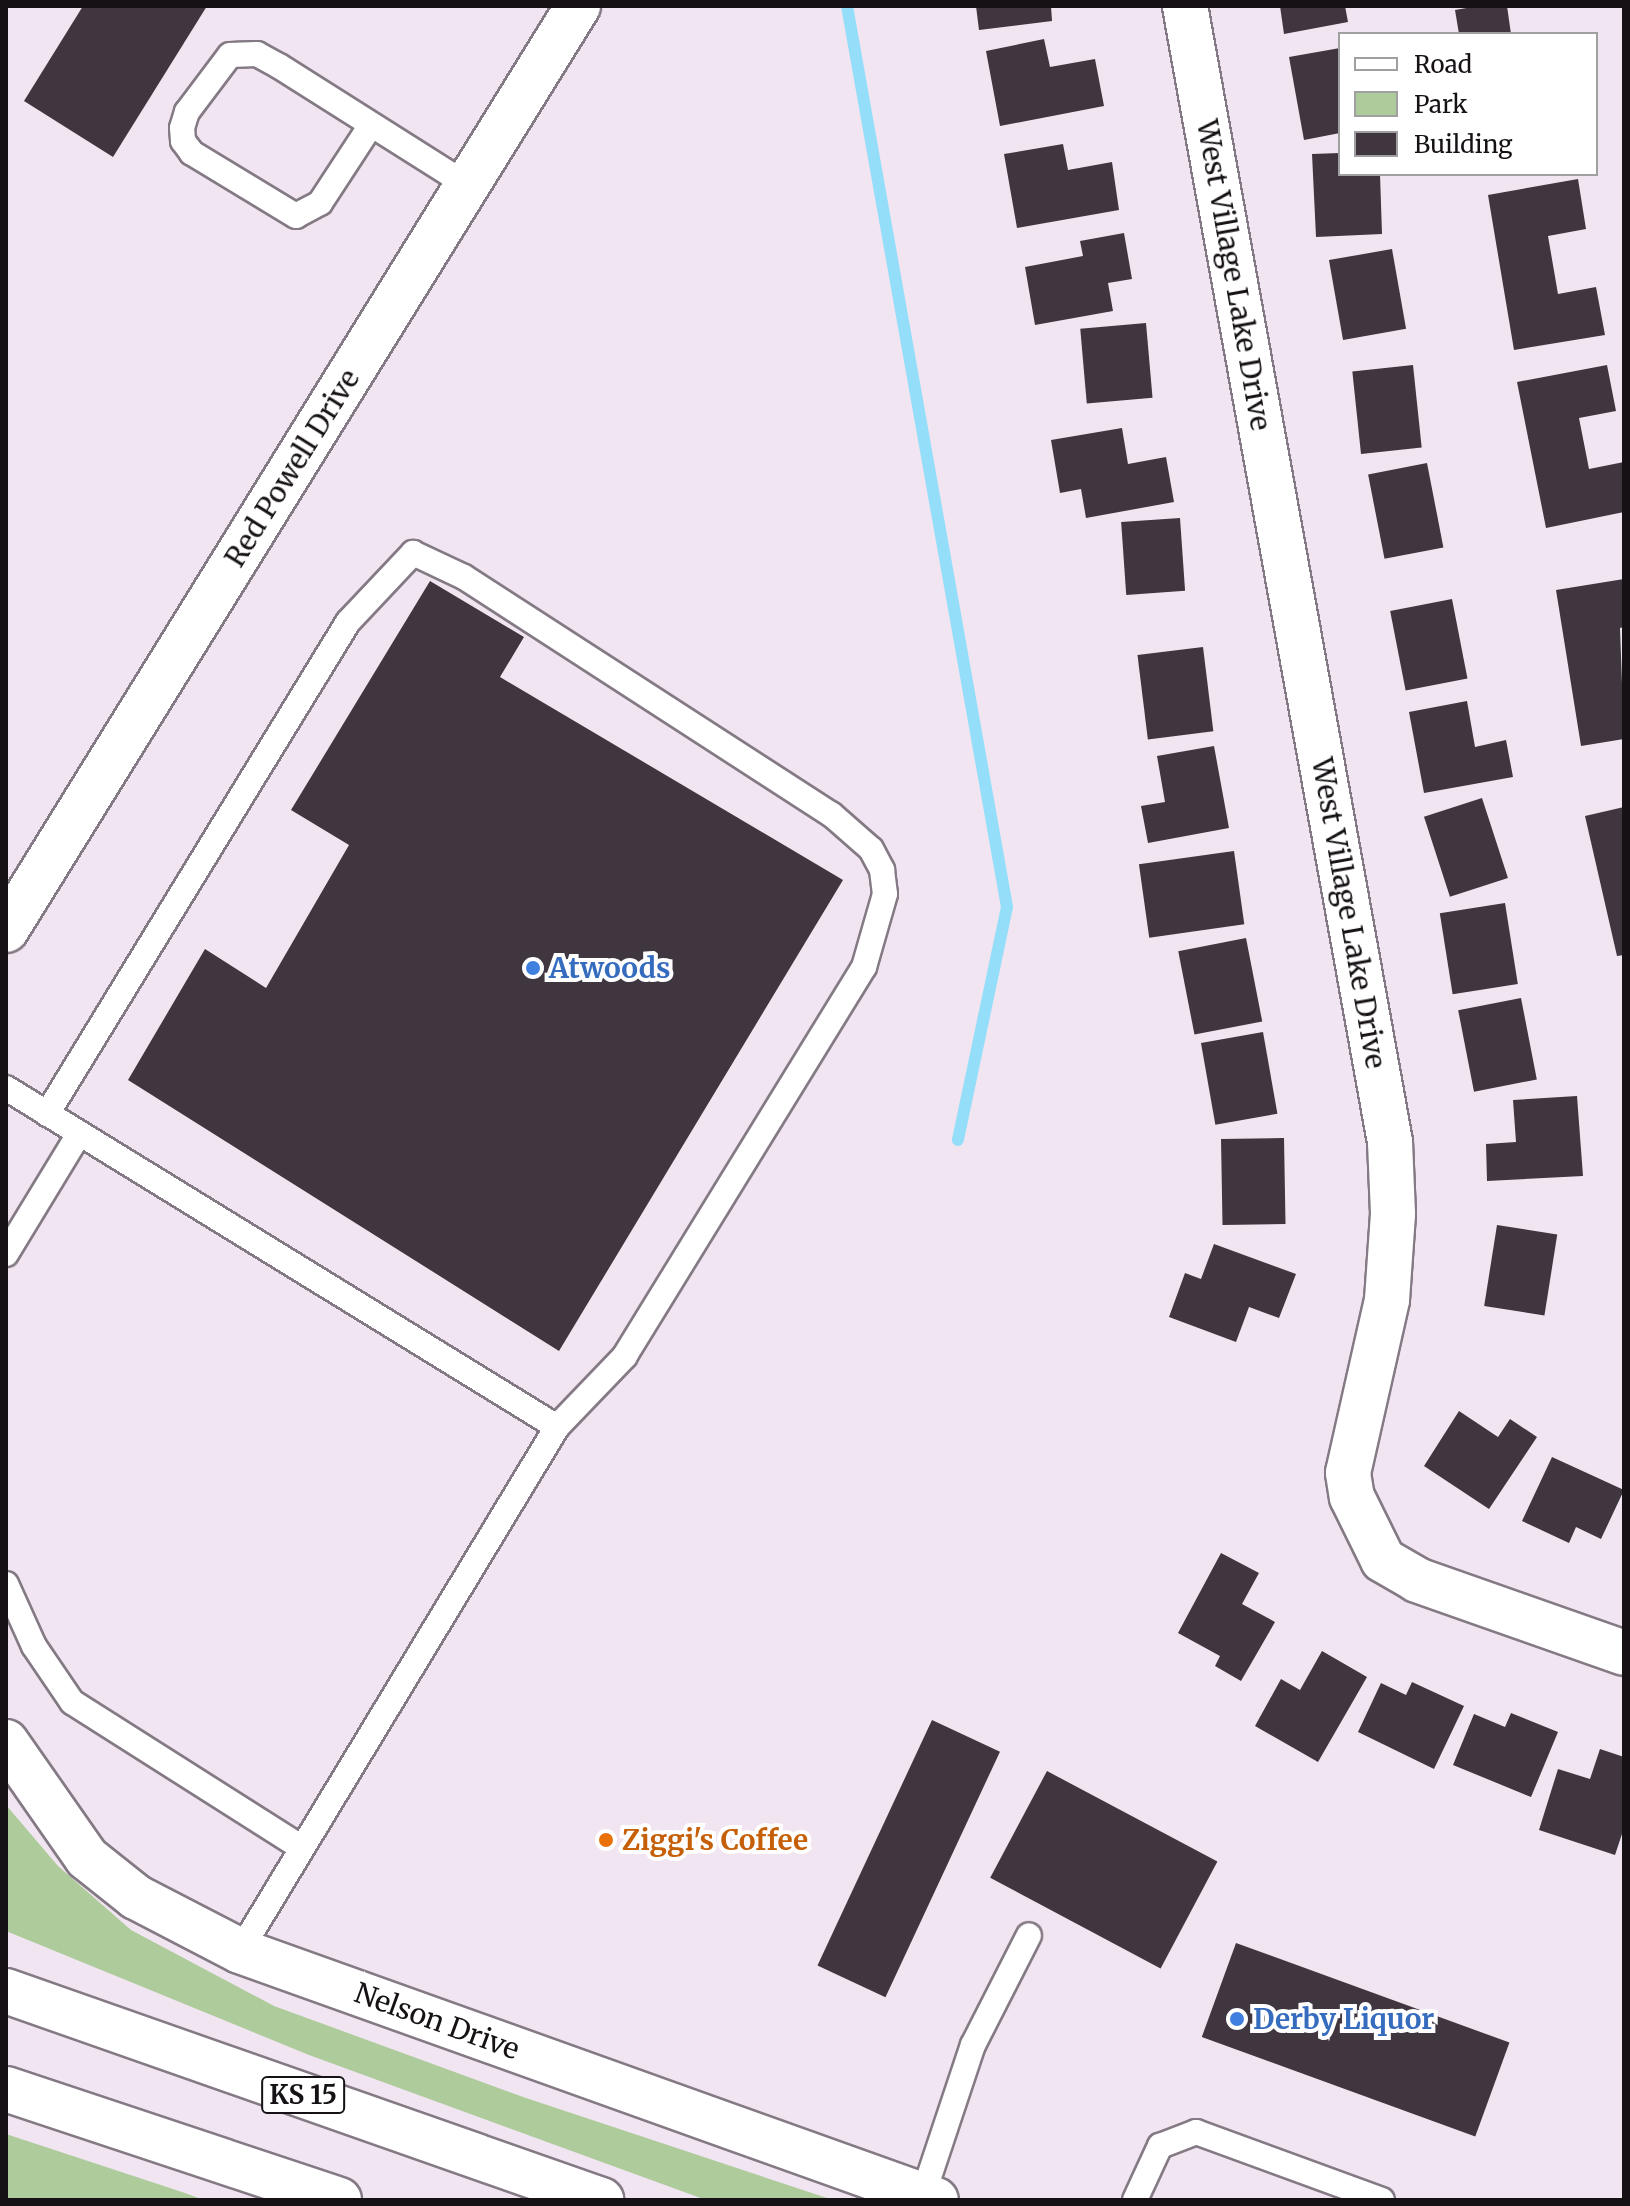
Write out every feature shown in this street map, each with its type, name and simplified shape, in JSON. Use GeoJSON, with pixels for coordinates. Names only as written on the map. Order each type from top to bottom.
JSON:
{"type":"FeatureCollection","features":[{"type":"Feature","properties":{"kind":"street","name":"Red Powell Drive"},"geometry":{"type":"LineString","coordinates":[[6,930],[578,6]]}},
{"type":"Feature","properties":{"kind":"street","name":"West Village Lake Drive"},"geometry":{"type":"LineString","coordinates":[[1185,6],[1390,1142],[1393,1214],[1387,1300],[1348,1473],[1352,1497],[1383,1560],[1417,1580],[1624,1653]]}},
{"type":"Feature","properties":{"kind":"street","name":"Nelson Drive"},"geometry":{"type":"LineString","coordinates":[[6,1742],[87,1858],[136,1897],[240,1951],[929,2198]]}},
{"type":"Feature","properties":{"kind":"street","name":"KS 15"},"geometry":{"type":"LineString","coordinates":[[6,1991],[601,2200]]}},
{"type":"Feature","properties":{"kind":"street"},"geometry":{"type":"LineString","coordinates":[[6,2089],[339,2200]]}},
{"type":"Feature","properties":{"kind":"lane"},"geometry":{"type":"LineString","coordinates":[[371,125],[320,203],[296,216],[192,153],[183,141],[182,128],[216,70],[239,51],[279,66],[467,185]]}},
{"type":"Feature","properties":{"kind":"lane"},"geometry":{"type":"LineString","coordinates":[[47,1114],[348,622],[413,553],[464,577],[831,814],[871,849],[882,870],[885,894],[876,935],[857,980],[625,1356],[557,1427],[240,1951]]}},
{"type":"Feature","properties":{"kind":"lane"},"geometry":{"type":"LineString","coordinates":[[6,1088],[557,1427]]}},
{"type":"Feature","properties":{"kind":"lane"},"geometry":{"type":"LineString","coordinates":[[6,1254],[79,1134]]}},
{"type":"Feature","properties":{"kind":"lane"},"geometry":{"type":"LineString","coordinates":[[6,1584],[34,1646],[72,1702],[302,1848]]}},
{"type":"Feature","properties":{"kind":"lane"},"geometry":{"type":"LineString","coordinates":[[929,2198],[973,2045],[1029,1935]]}},
{"type":"Feature","properties":{"kind":"lane"},"geometry":{"type":"LineString","coordinates":[[1135,2200],[1160,2146],[1196,2132],[1382,2200]]}},
{"type":"Feature","properties":{"kind":"green space"},"geometry":{"type":"Polygon","coordinates":[[[6,1805],[58,1866],[131,1930],[274,2006],[526,2098],[833,2200],[706,2200],[309,2055],[6,1931],[6,1805]]]}},
{"type":"Feature","properties":{"kind":"green space"},"geometry":{"type":"Polygon","coordinates":[[[6,2134],[182,2192],[204,2200],[6,2200],[6,2134]]]}},
{"type":"Feature","properties":{"kind":"building"},"geometry":{"type":"Polygon","coordinates":[[[83,6],[207,6],[113,157],[24,101],[83,6]]]}},
{"type":"Feature","properties":{"kind":"building"},"geometry":{"type":"Polygon","coordinates":[[[976,6],[1051,6],[1052,21],[979,30],[976,6]]]}},
{"type":"Feature","properties":{"kind":"building"},"geometry":{"type":"Polygon","coordinates":[[[1280,6],[1345,6],[1348,22],[1284,34],[1280,6]]]}},
{"type":"Feature","properties":{"kind":"building"},"geometry":{"type":"Polygon","coordinates":[[[1507,6],[1511,32],[1459,32],[1455,10],[1507,6]]]}},
{"type":"Feature","properties":{"kind":"building"},"geometry":{"type":"Polygon","coordinates":[[[1044,39],[1050,67],[1095,59],[1104,106],[1000,126],[986,51],[1044,39]]]}},
{"type":"Feature","properties":{"kind":"building"},"geometry":{"type":"Polygon","coordinates":[[[1338,48],[1338,133],[1304,140],[1289,57],[1338,48]]]}},
{"type":"Feature","properties":{"kind":"building"},"geometry":{"type":"Polygon","coordinates":[[[1063,144],[1068,170],[1112,162],[1119,210],[1017,228],[1004,154],[1063,144]]]}},
{"type":"Feature","properties":{"kind":"building"},"geometry":{"type":"Polygon","coordinates":[[[1338,153],[1338,176],[1380,176],[1382,234],[1316,237],[1312,154],[1338,153]]]}},
{"type":"Feature","properties":{"kind":"building"},"geometry":{"type":"Polygon","coordinates":[[[1578,179],[1586,229],[1548,236],[1558,294],[1596,287],[1605,335],[1514,350],[1488,195],[1578,179]]]}},
{"type":"Feature","properties":{"kind":"building"},"geometry":{"type":"Polygon","coordinates":[[[1124,233],[1132,279],[1108,283],[1113,311],[1035,325],[1025,267],[1083,256],[1080,241],[1124,233]]]}},
{"type":"Feature","properties":{"kind":"building"},"geometry":{"type":"Polygon","coordinates":[[[1392,249],[1406,329],[1343,340],[1329,260],[1392,249]]]}},
{"type":"Feature","properties":{"kind":"building"},"geometry":{"type":"Polygon","coordinates":[[[1146,323],[1153,398],[1087,403],[1080,329],[1146,323]]]}},
{"type":"Feature","properties":{"kind":"building"},"geometry":{"type":"Polygon","coordinates":[[[1413,365],[1422,448],[1361,454],[1352,371],[1413,365]]]}},
{"type":"Feature","properties":{"kind":"building"},"geometry":{"type":"Polygon","coordinates":[[[1607,365],[1616,411],[1579,418],[1589,469],[1624,462],[1624,512],[1546,528],[1517,382],[1607,365]]]}},
{"type":"Feature","properties":{"kind":"building"},"geometry":{"type":"Polygon","coordinates":[[[1122,428],[1128,464],[1166,457],[1174,502],[1086,518],[1081,489],[1060,493],[1051,440],[1122,428]]]}},
{"type":"Feature","properties":{"kind":"building"},"geometry":{"type":"Polygon","coordinates":[[[1427,463],[1443,547],[1385,559],[1368,474],[1427,463]]]}},
{"type":"Feature","properties":{"kind":"building"},"geometry":{"type":"Polygon","coordinates":[[[1180,518],[1185,591],[1126,595],[1121,522],[1180,518]]]}},
{"type":"Feature","properties":{"kind":"building"},"geometry":{"type":"Polygon","coordinates":[[[1624,579],[1624,627],[1620,628],[1624,739],[1581,746],[1556,590],[1624,579]]]}},
{"type":"Feature","properties":{"kind":"building","name":"Atwoods"},"geometry":{"type":"Polygon","coordinates":[[[430,581],[524,637],[500,677],[843,880],[559,1351],[128,1080],[205,949],[266,988],[349,845],[291,810],[430,581]]]}},
{"type":"Feature","properties":{"kind":"building"},"geometry":{"type":"Polygon","coordinates":[[[1452,599],[1467,679],[1406,691],[1390,611],[1452,599]]]}},
{"type":"Feature","properties":{"kind":"building"},"geometry":{"type":"Polygon","coordinates":[[[1203,647],[1213,731],[1148,739],[1137,655],[1203,647]]]}},
{"type":"Feature","properties":{"kind":"building"},"geometry":{"type":"Polygon","coordinates":[[[1467,701],[1475,747],[1506,740],[1513,777],[1424,793],[1409,712],[1467,701]]]}},
{"type":"Feature","properties":{"kind":"building"},"geometry":{"type":"Polygon","coordinates":[[[1214,746],[1229,828],[1148,843],[1141,806],[1165,802],[1157,756],[1214,746]]]}},
{"type":"Feature","properties":{"kind":"building"},"geometry":{"type":"Polygon","coordinates":[[[1482,798],[1508,878],[1450,897],[1424,817],[1482,798]]]}},
{"type":"Feature","properties":{"kind":"building"},"geometry":{"type":"Polygon","coordinates":[[[1624,807],[1624,955],[1617,956],[1585,816],[1624,807]]]}},
{"type":"Feature","properties":{"kind":"building"},"geometry":{"type":"Polygon","coordinates":[[[1234,851],[1244,924],[1149,938],[1139,864],[1234,851]]]}},
{"type":"Feature","properties":{"kind":"building"},"geometry":{"type":"Polygon","coordinates":[[[1505,903],[1518,984],[1453,994],[1440,913],[1505,903]]]}},
{"type":"Feature","properties":{"kind":"building"},"geometry":{"type":"Polygon","coordinates":[[[1246,938],[1262,1021],[1194,1035],[1178,951],[1246,938]]]}},
{"type":"Feature","properties":{"kind":"building"},"geometry":{"type":"Polygon","coordinates":[[[1521,998],[1537,1079],[1474,1092],[1458,1010],[1521,998]]]}},
{"type":"Feature","properties":{"kind":"building"},"geometry":{"type":"Polygon","coordinates":[[[1263,1032],[1277,1114],[1215,1125],[1201,1043],[1263,1032]]]}},
{"type":"Feature","properties":{"kind":"building"},"geometry":{"type":"Polygon","coordinates":[[[1577,1096],[1583,1176],[1487,1181],[1486,1144],[1516,1142],[1513,1100],[1577,1096]]]}},
{"type":"Feature","properties":{"kind":"building"},"geometry":{"type":"Polygon","coordinates":[[[1284,1138],[1286,1224],[1223,1225],[1221,1139],[1284,1138]]]}},
{"type":"Feature","properties":{"kind":"building"},"geometry":{"type":"Polygon","coordinates":[[[1497,1225],[1557,1235],[1544,1316],[1484,1306],[1497,1225]]]}},
{"type":"Feature","properties":{"kind":"building"},"geometry":{"type":"Polygon","coordinates":[[[1214,1244],[1296,1274],[1279,1318],[1249,1307],[1236,1342],[1169,1317],[1185,1273],[1201,1279],[1214,1244]]]}},
{"type":"Feature","properties":{"kind":"building"},"geometry":{"type":"Polygon","coordinates":[[[1459,1411],[1498,1437],[1510,1419],[1537,1437],[1489,1509],[1424,1466],[1459,1411]]]}},
{"type":"Feature","properties":{"kind":"building"},"geometry":{"type":"Polygon","coordinates":[[[1552,1457],[1624,1490],[1601,1539],[1576,1527],[1569,1543],[1522,1521],[1552,1457]]]}},
{"type":"Feature","properties":{"kind":"building"},"geometry":{"type":"Polygon","coordinates":[[[1221,1553],[1259,1573],[1242,1604],[1275,1622],[1241,1681],[1215,1666],[1220,1656],[1178,1633],[1221,1553]]]}},
{"type":"Feature","properties":{"kind":"building"},"geometry":{"type":"Polygon","coordinates":[[[1322,1651],[1367,1677],[1318,1762],[1255,1726],[1281,1679],[1300,1690],[1322,1651]]]}},
{"type":"Feature","properties":{"kind":"building"},"geometry":{"type":"Polygon","coordinates":[[[1412,1682],[1464,1706],[1434,1769],[1358,1732],[1381,1683],[1406,1695],[1412,1682]]]}},
{"type":"Feature","properties":{"kind":"building"},"geometry":{"type":"Polygon","coordinates":[[[1511,1713],[1558,1732],[1531,1797],[1453,1765],[1474,1714],[1505,1727],[1511,1713]]]}},
{"type":"Feature","properties":{"kind":"building"},"geometry":{"type":"Polygon","coordinates":[[[932,1720],[1000,1752],[885,1997],[817,1966],[932,1720]]]}},
{"type":"Feature","properties":{"kind":"building"},"geometry":{"type":"Polygon","coordinates":[[[1600,1749],[1624,1757],[1624,1828],[1615,1855],[1539,1830],[1558,1769],[1590,1779],[1600,1749]]]}},
{"type":"Feature","properties":{"kind":"building"},"geometry":{"type":"Polygon","coordinates":[[[1047,1771],[1217,1862],[1161,1968],[990,1878],[1047,1771]]]}},
{"type":"Feature","properties":{"kind":"building"},"geometry":{"type":"Polygon","coordinates":[[[1236,1943],[1509,2043],[1475,2136],[1202,2037],[1236,1943]]]}},
{"type":"Feature","properties":{"kind":"waterway"},"geometry":{"type":"LineString","coordinates":[[847,6],[1007,907],[958,1140]]}},
{"type":"Feature","properties":{"kind":"place","name":"Atwoods"},"geometry":{"type":"Point","coordinates":[533,968]}},
{"type":"Feature","properties":{"kind":"place","name":"Ziggi's Coffee"},"geometry":{"type":"Point","coordinates":[606,1840]}},
{"type":"Feature","properties":{"kind":"place","name":"Derby Liquor"},"geometry":{"type":"Point","coordinates":[1237,2019]}}]}
